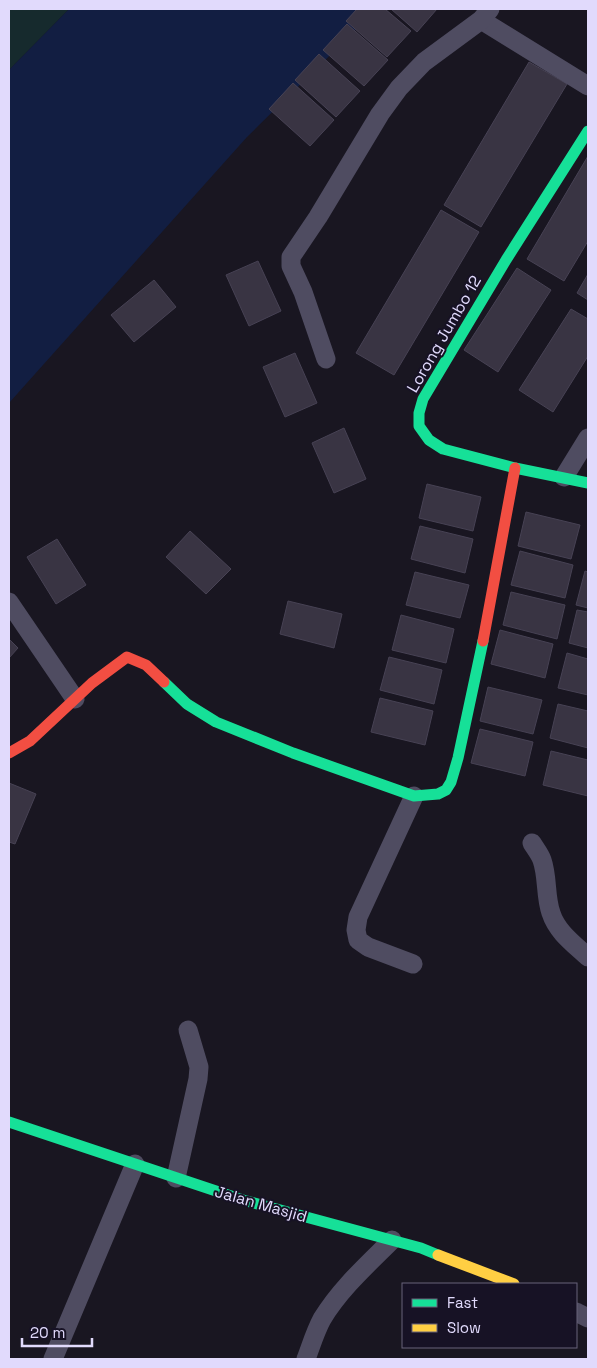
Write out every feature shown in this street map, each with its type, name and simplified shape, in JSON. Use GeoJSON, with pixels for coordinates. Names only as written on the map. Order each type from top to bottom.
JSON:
{"type":"FeatureCollection","features":[{"type":"Feature","properties":{"kind":"street"},"geometry":{"type":"LineString","coordinates":[[326,359],[303,292],[291,266],[291,257],[318,217],[380,114],[400,88],[424,62],[485,14],[588,86]]}},
{"type":"Feature","properties":{"kind":"street","name":"Lorong Jumbo 12"},"geometry":{"type":"LineString","coordinates":[[588,131],[506,260],[452,350],[423,400],[419,413],[419,426],[429,440],[443,449],[515,468],[588,483]]}},
{"type":"Feature","properties":{"kind":"street"},"geometry":{"type":"LineString","coordinates":[[564,477],[588,438]]}},
{"type":"Feature","properties":{"kind":"street"},"geometry":{"type":"LineString","coordinates":[[9,753],[20,749],[36,736],[75,699],[127,657],[137,659],[153,671],[177,696],[206,718],[284,750],[414,796],[427,797],[438,794],[449,786],[456,765],[480,657],[515,468]]}},
{"type":"Feature","properties":{"kind":"street"},"geometry":{"type":"LineString","coordinates":[[9,602],[75,699]]}},
{"type":"Feature","properties":{"kind":"street"},"geometry":{"type":"LineString","coordinates":[[414,796],[358,918],[356,930],[358,940],[368,947],[414,964]]}},
{"type":"Feature","properties":{"kind":"street"},"geometry":{"type":"LineString","coordinates":[[532,843],[541,857],[546,876],[551,913],[556,925],[588,957]]}},
{"type":"Feature","properties":{"kind":"street"},"geometry":{"type":"LineString","coordinates":[[176,1178],[199,1067],[188,1030]]}},
{"type":"Feature","properties":{"kind":"street","name":"Jalan Masjid"},"geometry":{"type":"LineString","coordinates":[[9,1122],[271,1208],[392,1240],[456,1260],[512,1283]]}},
{"type":"Feature","properties":{"kind":"street"},"geometry":{"type":"LineString","coordinates":[[53,1359],[135,1164]]}},
{"type":"Feature","properties":{"kind":"street"},"geometry":{"type":"LineString","coordinates":[[306,1359],[314,1337],[338,1298],[392,1240]]}},
{"type":"Feature","properties":{"kind":"green space"},"geometry":{"type":"Polygon","coordinates":[[[9,9],[69,9],[9,70],[9,9]]]}},
{"type":"Feature","properties":{"kind":"water"},"geometry":{"type":"Polygon","coordinates":[[[69,9],[377,9],[247,137],[9,403],[9,70],[69,9]]]}},
{"type":"Feature","properties":{"kind":"building"},"geometry":{"type":"Polygon","coordinates":[[[357,9],[385,9],[411,31],[387,57],[346,21],[357,9]]]}},
{"type":"Feature","properties":{"kind":"building"},"geometry":{"type":"Polygon","coordinates":[[[391,9],[437,9],[417,32],[391,9]]]}},
{"type":"Feature","properties":{"kind":"building"},"geometry":{"type":"Polygon","coordinates":[[[347,24],[388,60],[364,86],[323,50],[347,24]]]}},
{"type":"Feature","properties":{"kind":"building"},"geometry":{"type":"Polygon","coordinates":[[[319,54],[360,91],[336,117],[295,80],[319,54]]]}},
{"type":"Feature","properties":{"kind":"building"},"geometry":{"type":"Polygon","coordinates":[[[529,62],[567,84],[481,227],[444,205],[529,62]]]}},
{"type":"Feature","properties":{"kind":"building"},"geometry":{"type":"Polygon","coordinates":[[[293,83],[334,120],[310,146],[269,109],[293,83]]]}},
{"type":"Feature","properties":{"kind":"building"},"geometry":{"type":"Polygon","coordinates":[[[588,156],[588,241],[564,281],[527,259],[588,156]]]}},
{"type":"Feature","properties":{"kind":"building"},"geometry":{"type":"Polygon","coordinates":[[[441,210],[479,232],[394,375],[356,353],[441,210]]]}},
{"type":"Feature","properties":{"kind":"building"},"geometry":{"type":"Polygon","coordinates":[[[258,261],[281,311],[249,326],[226,275],[258,261]]]}},
{"type":"Feature","properties":{"kind":"building"},"geometry":{"type":"Polygon","coordinates":[[[517,268],[551,290],[498,372],[464,350],[517,268]]]}},
{"type":"Feature","properties":{"kind":"building"},"geometry":{"type":"Polygon","coordinates":[[[588,274],[588,300],[577,293],[588,274]]]}},
{"type":"Feature","properties":{"kind":"building"},"geometry":{"type":"Polygon","coordinates":[[[154,280],[176,307],[134,342],[111,315],[154,280]]]}},
{"type":"Feature","properties":{"kind":"building"},"geometry":{"type":"Polygon","coordinates":[[[571,309],[588,319],[588,356],[553,412],[519,390],[571,309]]]}},
{"type":"Feature","properties":{"kind":"building"},"geometry":{"type":"Polygon","coordinates":[[[295,353],[317,403],[285,417],[263,367],[295,353]]]}},
{"type":"Feature","properties":{"kind":"building"},"geometry":{"type":"Polygon","coordinates":[[[344,428],[366,479],[334,493],[312,443],[344,428]]]}},
{"type":"Feature","properties":{"kind":"building"},"geometry":{"type":"Polygon","coordinates":[[[427,484],[481,497],[473,531],[419,518],[427,484]]]}},
{"type":"Feature","properties":{"kind":"building"},"geometry":{"type":"Polygon","coordinates":[[[526,512],[580,525],[571,559],[518,546],[526,512]]]}},
{"type":"Feature","properties":{"kind":"building"},"geometry":{"type":"Polygon","coordinates":[[[420,526],[473,539],[465,573],[411,559],[420,526]]]}},
{"type":"Feature","properties":{"kind":"building"},"geometry":{"type":"Polygon","coordinates":[[[190,531],[231,569],[206,594],[166,557],[190,531]]]}},
{"type":"Feature","properties":{"kind":"building"},"geometry":{"type":"Polygon","coordinates":[[[57,539],[86,585],[56,604],[27,557],[57,539]]]}},
{"type":"Feature","properties":{"kind":"building"},"geometry":{"type":"Polygon","coordinates":[[[520,551],[573,565],[565,598],[511,585],[520,551]]]}},
{"type":"Feature","properties":{"kind":"building"},"geometry":{"type":"Polygon","coordinates":[[[585,571],[588,572],[588,608],[576,605],[585,571]]]}},
{"type":"Feature","properties":{"kind":"building"},"geometry":{"type":"Polygon","coordinates":[[[415,572],[469,585],[460,618],[406,605],[415,572]]]}},
{"type":"Feature","properties":{"kind":"building"},"geometry":{"type":"Polygon","coordinates":[[[511,592],[565,605],[557,639],[503,625],[511,592]]]}},
{"type":"Feature","properties":{"kind":"building"},"geometry":{"type":"Polygon","coordinates":[[[288,601],[342,614],[334,648],[280,634],[288,601]]]}},
{"type":"Feature","properties":{"kind":"building"},"geometry":{"type":"Polygon","coordinates":[[[577,610],[588,612],[588,648],[569,643],[577,610]]]}},
{"type":"Feature","properties":{"kind":"building"},"geometry":{"type":"Polygon","coordinates":[[[401,615],[454,629],[446,663],[392,650],[401,615]]]}},
{"type":"Feature","properties":{"kind":"building"},"geometry":{"type":"Polygon","coordinates":[[[500,630],[553,644],[545,678],[491,664],[500,630]]]}},
{"type":"Feature","properties":{"kind":"building"},"geometry":{"type":"Polygon","coordinates":[[[9,639],[18,648],[9,658],[9,639]]]}},
{"type":"Feature","properties":{"kind":"building"},"geometry":{"type":"Polygon","coordinates":[[[567,653],[588,659],[588,695],[558,688],[567,653]]]}},
{"type":"Feature","properties":{"kind":"building"},"geometry":{"type":"Polygon","coordinates":[[[389,657],[442,670],[434,704],[380,690],[389,657]]]}},
{"type":"Feature","properties":{"kind":"building"},"geometry":{"type":"Polygon","coordinates":[[[488,687],[542,700],[533,734],[480,721],[488,687]]]}},
{"type":"Feature","properties":{"kind":"building"},"geometry":{"type":"Polygon","coordinates":[[[380,698],[433,711],[425,745],[371,732],[380,698]]]}},
{"type":"Feature","properties":{"kind":"building"},"geometry":{"type":"Polygon","coordinates":[[[558,704],[588,711],[588,748],[550,738],[558,704]]]}},
{"type":"Feature","properties":{"kind":"building"},"geometry":{"type":"Polygon","coordinates":[[[480,729],[533,742],[525,776],[471,763],[480,729]]]}},
{"type":"Feature","properties":{"kind":"building"},"geometry":{"type":"Polygon","coordinates":[[[551,751],[588,760],[588,796],[543,785],[551,751]]]}},
{"type":"Feature","properties":{"kind":"building"},"geometry":{"type":"Polygon","coordinates":[[[9,783],[36,794],[15,844],[9,842],[9,783]]]}},
{"type":"Feature","properties":{"kind":"traffic: fast"},"geometry":{"type":"LineString","coordinates":[[588,131],[506,260],[423,399],[419,413],[419,426],[429,440],[443,449],[515,468],[588,483]]}},
{"type":"Feature","properties":{"kind":"traffic: fast"},"geometry":{"type":"LineString","coordinates":[[164,682],[187,704],[216,722],[293,753],[414,796],[438,794],[446,790],[451,782],[458,758],[483,641]]}},
{"type":"Feature","properties":{"kind":"traffic: fast"},"geometry":{"type":"LineString","coordinates":[[9,1122],[243,1200],[421,1248],[438,1255]]}},
{"type":"Feature","properties":{"kind":"traffic: slow"},"geometry":{"type":"LineString","coordinates":[[438,1255],[511,1283]]}},
{"type":"Feature","properties":{"kind":"traffic: jam"},"geometry":{"type":"LineString","coordinates":[[483,641],[515,468]]}},
{"type":"Feature","properties":{"kind":"traffic: jam"},"geometry":{"type":"LineString","coordinates":[[9,753],[30,741],[92,683],[127,657],[146,665],[164,682]]}}]}
